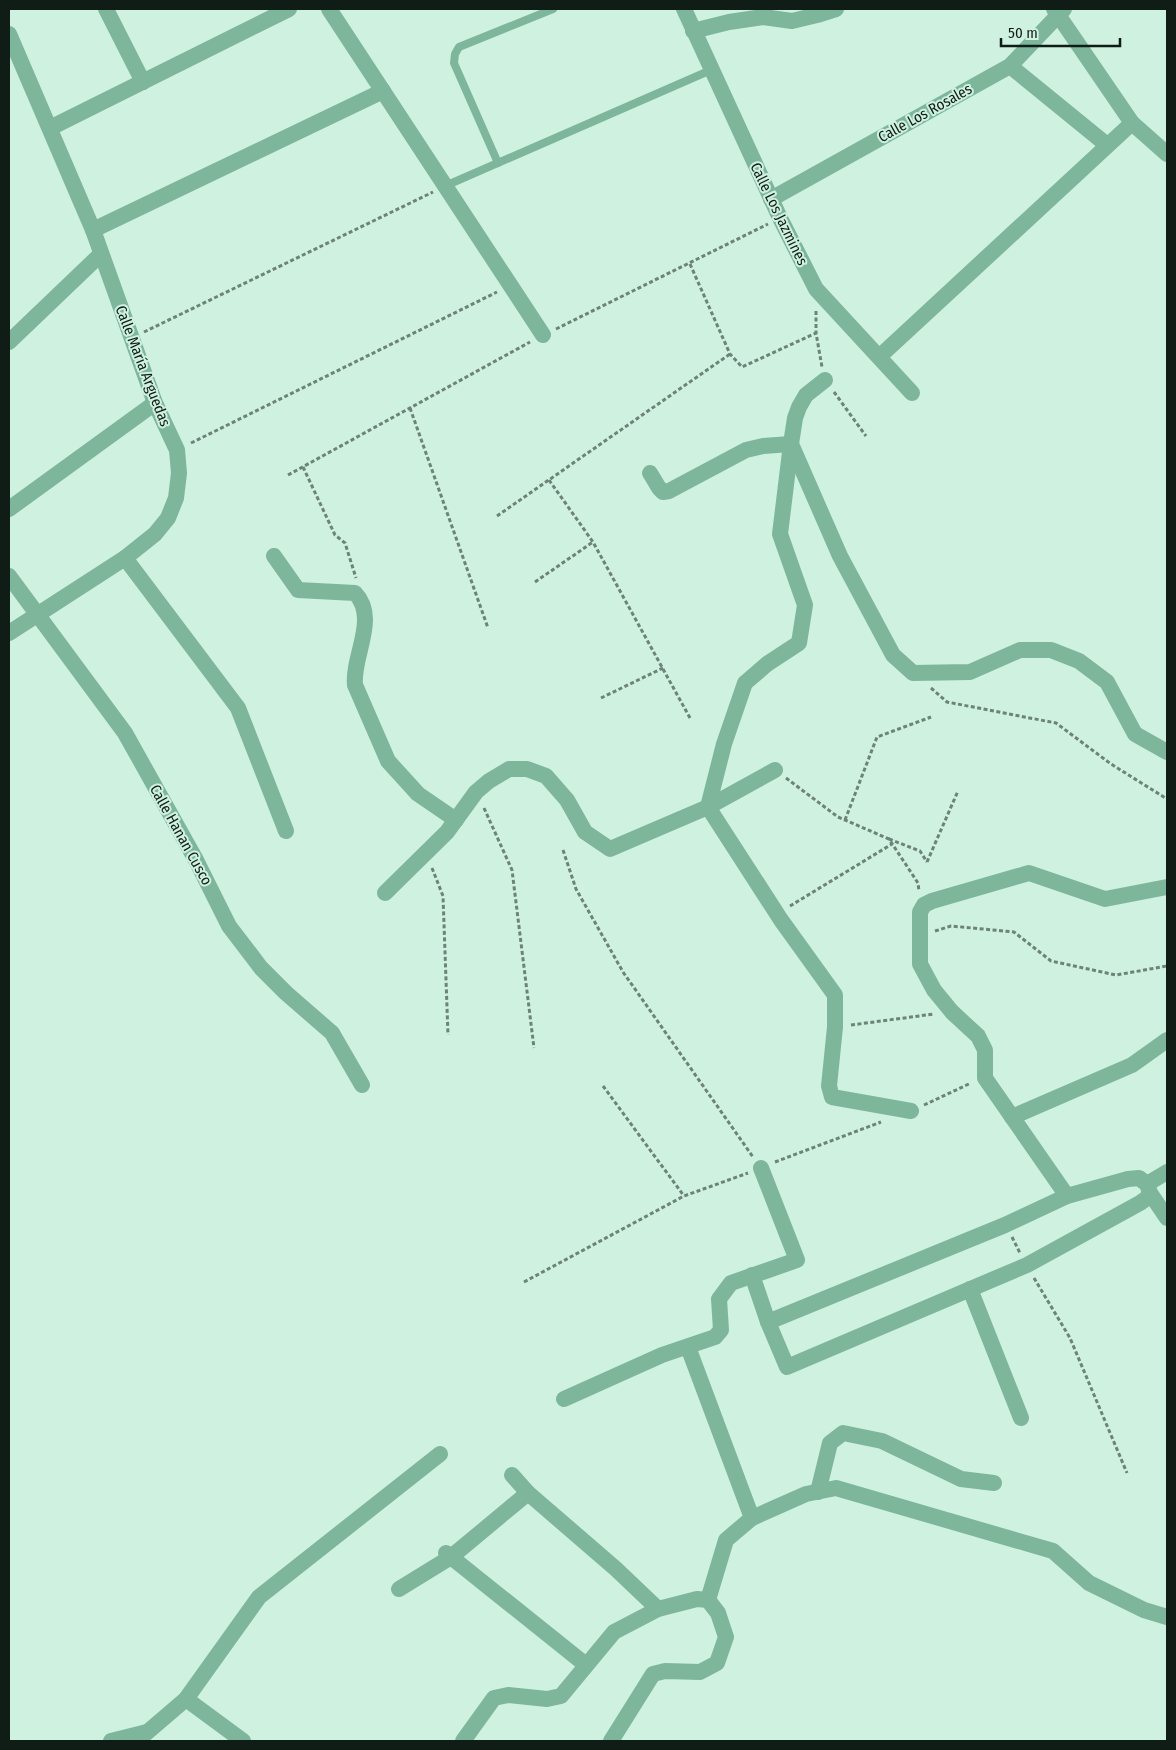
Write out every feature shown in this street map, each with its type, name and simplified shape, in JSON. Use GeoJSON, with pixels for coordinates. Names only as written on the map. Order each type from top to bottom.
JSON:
{"type":"FeatureCollection","features":[{"type":"Feature","properties":{"kind":"street"},"geometry":{"type":"LineString","coordinates":[[106,9],[143,82]]}},
{"type":"Feature","properties":{"kind":"street"},"geometry":{"type":"LineString","coordinates":[[50,128],[288,9]]}},
{"type":"Feature","properties":{"kind":"street"},"geometry":{"type":"LineString","coordinates":[[329,9],[542,335]]}},
{"type":"Feature","properties":{"kind":"street","name":"Calle Los Jazmines"},"geometry":{"type":"LineString","coordinates":[[684,9],[771,199],[816,289],[912,393]]}},
{"type":"Feature","properties":{"kind":"street"},"geometry":{"type":"LineString","coordinates":[[693,31],[765,13],[792,21],[817,16],[836,9]]}},
{"type":"Feature","properties":{"kind":"street"},"geometry":{"type":"LineString","coordinates":[[1059,11],[1132,123],[1167,154]]}},
{"type":"Feature","properties":{"kind":"street","name":"Calle Los Rosales"},"geometry":{"type":"LineString","coordinates":[[771,199],[1010,66],[1059,11]]}},
{"type":"Feature","properties":{"kind":"street","name":"Calle María Arguedas"},"geometry":{"type":"LineString","coordinates":[[9,34],[13,58],[50,128],[93,230],[156,403],[176,450],[179,473],[176,498],[168,518],[156,534],[124,558],[38,613],[9,634]]}},
{"type":"Feature","properties":{"kind":"street"},"geometry":{"type":"LineString","coordinates":[[1010,66],[1107,145]]}},
{"type":"Feature","properties":{"kind":"street"},"geometry":{"type":"LineString","coordinates":[[93,230],[383,91]]}},
{"type":"Feature","properties":{"kind":"street"},"geometry":{"type":"LineString","coordinates":[[880,357],[1132,123]]}},
{"type":"Feature","properties":{"kind":"street"},"geometry":{"type":"LineString","coordinates":[[9,342],[101,254]]}},
{"type":"Feature","properties":{"kind":"street"},"geometry":{"type":"LineString","coordinates":[[825,380],[806,395],[799,407],[791,444],[780,534],[805,605],[799,643],[767,664],[745,683],[724,744],[708,807],[777,914],[835,995],[835,1027],[829,1086],[832,1098],[911,1111]]}},
{"type":"Feature","properties":{"kind":"street"},"geometry":{"type":"LineString","coordinates":[[9,509],[156,403]]}},
{"type":"Feature","properties":{"kind":"street"},"geometry":{"type":"LineString","coordinates":[[650,473],[663,492],[669,491],[746,450],[763,446],[791,444]]}},
{"type":"Feature","properties":{"kind":"street"},"geometry":{"type":"LineString","coordinates":[[791,444],[840,556],[893,654],[914,673],[970,672],[1020,650],[1052,650],[1078,661],[1107,682],[1135,734],[1167,752]]}},
{"type":"Feature","properties":{"kind":"street"},"geometry":{"type":"LineString","coordinates":[[274,556],[298,590],[354,593],[361,600],[366,625],[354,674],[354,685],[388,761],[418,794],[456,820]]}},
{"type":"Feature","properties":{"kind":"street"},"geometry":{"type":"LineString","coordinates":[[124,558],[238,708],[286,831]]}},
{"type":"Feature","properties":{"kind":"street","name":"Calle Hanan Cusco"},"geometry":{"type":"LineString","coordinates":[[9,576],[125,733],[196,860],[229,926],[260,968],[332,1033],[362,1086]]}},
{"type":"Feature","properties":{"kind":"street"},"geometry":{"type":"LineString","coordinates":[[385,893],[447,832],[476,792],[489,781],[509,769],[527,769],[546,776],[566,800],[584,832],[610,849],[708,807],[775,770]]}},
{"type":"Feature","properties":{"kind":"street"},"geometry":{"type":"LineString","coordinates":[[1067,1196],[985,1078],[985,1050],[978,1036],[952,1012],[934,990],[920,964],[920,912],[924,905],[932,901],[1029,873],[1105,899],[1167,887]]}},
{"type":"Feature","properties":{"kind":"street"},"geometry":{"type":"LineString","coordinates":[[1012,1117],[1132,1065],[1167,1040]]}},
{"type":"Feature","properties":{"kind":"street"},"geometry":{"type":"LineString","coordinates":[[564,1399],[662,1355],[715,1337],[720,1330],[719,1299],[731,1283],[797,1260],[761,1168]]}},
{"type":"Feature","properties":{"kind":"street"},"geometry":{"type":"LineString","coordinates":[[752,1275],[768,1322],[788,1367],[1026,1265],[1140,1203],[1147,1198],[1148,1189],[1167,1172]]}},
{"type":"Feature","properties":{"kind":"street"},"geometry":{"type":"LineString","coordinates":[[768,1322],[1005,1225],[1067,1196],[1133,1178],[1139,1178],[1167,1218]]}},
{"type":"Feature","properties":{"kind":"street"},"geometry":{"type":"LineString","coordinates":[[970,1289],[1021,1418]]}},
{"type":"Feature","properties":{"kind":"street"},"geometry":{"type":"LineString","coordinates":[[688,1347],[752,1518]]}},
{"type":"Feature","properties":{"kind":"street"},"geometry":{"type":"LineString","coordinates":[[818,1492],[830,1443],[843,1433],[882,1441],[961,1479],[994,1483]]}},
{"type":"Feature","properties":{"kind":"street"},"geometry":{"type":"LineString","coordinates":[[111,1741],[142,1737],[186,1699],[259,1597],[440,1454]]}},
{"type":"Feature","properties":{"kind":"street"},"geometry":{"type":"LineString","coordinates":[[512,1475],[528,1493],[616,1569],[658,1610]]}},
{"type":"Feature","properties":{"kind":"street"},"geometry":{"type":"LineString","coordinates":[[708,1600],[726,1540],[752,1518],[806,1494],[836,1488],[1053,1551],[1089,1582],[1144,1610],[1167,1617]]}},
{"type":"Feature","properties":{"kind":"street"},"geometry":{"type":"LineString","coordinates":[[399,1589],[448,1555],[528,1493]]}},
{"type":"Feature","properties":{"kind":"street"},"geometry":{"type":"LineString","coordinates":[[448,1555],[586,1665]]}},
{"type":"Feature","properties":{"kind":"street"},"geometry":{"type":"LineString","coordinates":[[463,1741],[494,1698],[508,1695],[547,1699],[561,1696],[614,1632],[658,1610],[697,1599],[708,1600],[718,1613],[726,1638],[718,1663],[700,1672],[665,1671],[653,1674],[612,1741]]}},
{"type":"Feature","properties":{"kind":"street"},"geometry":{"type":"LineString","coordinates":[[186,1699],[243,1741]]}},
{"type":"Feature","properties":{"kind":"lane"},"geometry":{"type":"LineString","coordinates":[[498,163],[454,63],[455,54],[459,47],[553,9]]}},
{"type":"Feature","properties":{"kind":"lane"},"geometry":{"type":"LineString","coordinates":[[445,186],[711,70]]}},
{"type":"Feature","properties":{"kind":"path"},"geometry":{"type":"LineString","coordinates":[[132,338],[445,186]]}},
{"type":"Feature","properties":{"kind":"path"},"geometry":{"type":"LineString","coordinates":[[690,264],[730,354],[742,367],[816,333]]}},
{"type":"Feature","properties":{"kind":"path"},"geometry":{"type":"LineString","coordinates":[[176,450],[510,286]]}},
{"type":"Feature","properties":{"kind":"path"},"geometry":{"type":"LineString","coordinates":[[498,516],[730,354]]}},
{"type":"Feature","properties":{"kind":"path"},"geometry":{"type":"LineString","coordinates":[[410,408],[488,628]]}},
{"type":"Feature","properties":{"kind":"path"},"geometry":{"type":"LineString","coordinates":[[303,466],[335,535],[345,543],[357,581]]}},
{"type":"Feature","properties":{"kind":"path"},"geometry":{"type":"LineString","coordinates":[[549,480],[593,542],[690,718]]}},
{"type":"Feature","properties":{"kind":"path"},"geometry":{"type":"LineString","coordinates":[[535,582],[593,542]]}},
{"type":"Feature","properties":{"kind":"path"},"geometry":{"type":"LineString","coordinates":[[601,698],[663,668]]}},
{"type":"Feature","properties":{"kind":"path"},"geometry":{"type":"LineString","coordinates":[[914,673],[947,702],[1056,723],[1111,764],[1167,799]]}},
{"type":"Feature","properties":{"kind":"path"},"geometry":{"type":"LineString","coordinates":[[845,820],[877,737],[931,717]]}},
{"type":"Feature","properties":{"kind":"path"},"geometry":{"type":"LineString","coordinates":[[775,770],[838,817],[920,851],[927,862],[958,791]]}},
{"type":"Feature","properties":{"kind":"path"},"geometry":{"type":"LineString","coordinates":[[476,792],[512,870],[534,1048]]}},
{"type":"Feature","properties":{"kind":"path"},"geometry":{"type":"LineString","coordinates":[[889,839],[918,883]]}},
{"type":"Feature","properties":{"kind":"path"},"geometry":{"type":"LineString","coordinates":[[777,914],[892,844]]}},
{"type":"Feature","properties":{"kind":"path"},"geometry":{"type":"LineString","coordinates":[[563,850],[576,889],[623,972],[761,1168]]}},
{"type":"Feature","properties":{"kind":"path"},"geometry":{"type":"LineString","coordinates":[[426,853],[443,896],[448,1035]]}},
{"type":"Feature","properties":{"kind":"path"},"geometry":{"type":"LineString","coordinates":[[920,936],[951,926],[1014,932],[1051,961],[1116,975],[1167,966]]}},
{"type":"Feature","properties":{"kind":"path"},"geometry":{"type":"LineString","coordinates":[[835,1027],[952,1012]]}},
{"type":"Feature","properties":{"kind":"path"},"geometry":{"type":"LineString","coordinates":[[603,1086],[684,1196]]}},
{"type":"Feature","properties":{"kind":"path"},"geometry":{"type":"LineString","coordinates":[[1005,1225],[1026,1265],[1070,1338],[1128,1473]]}}]}
